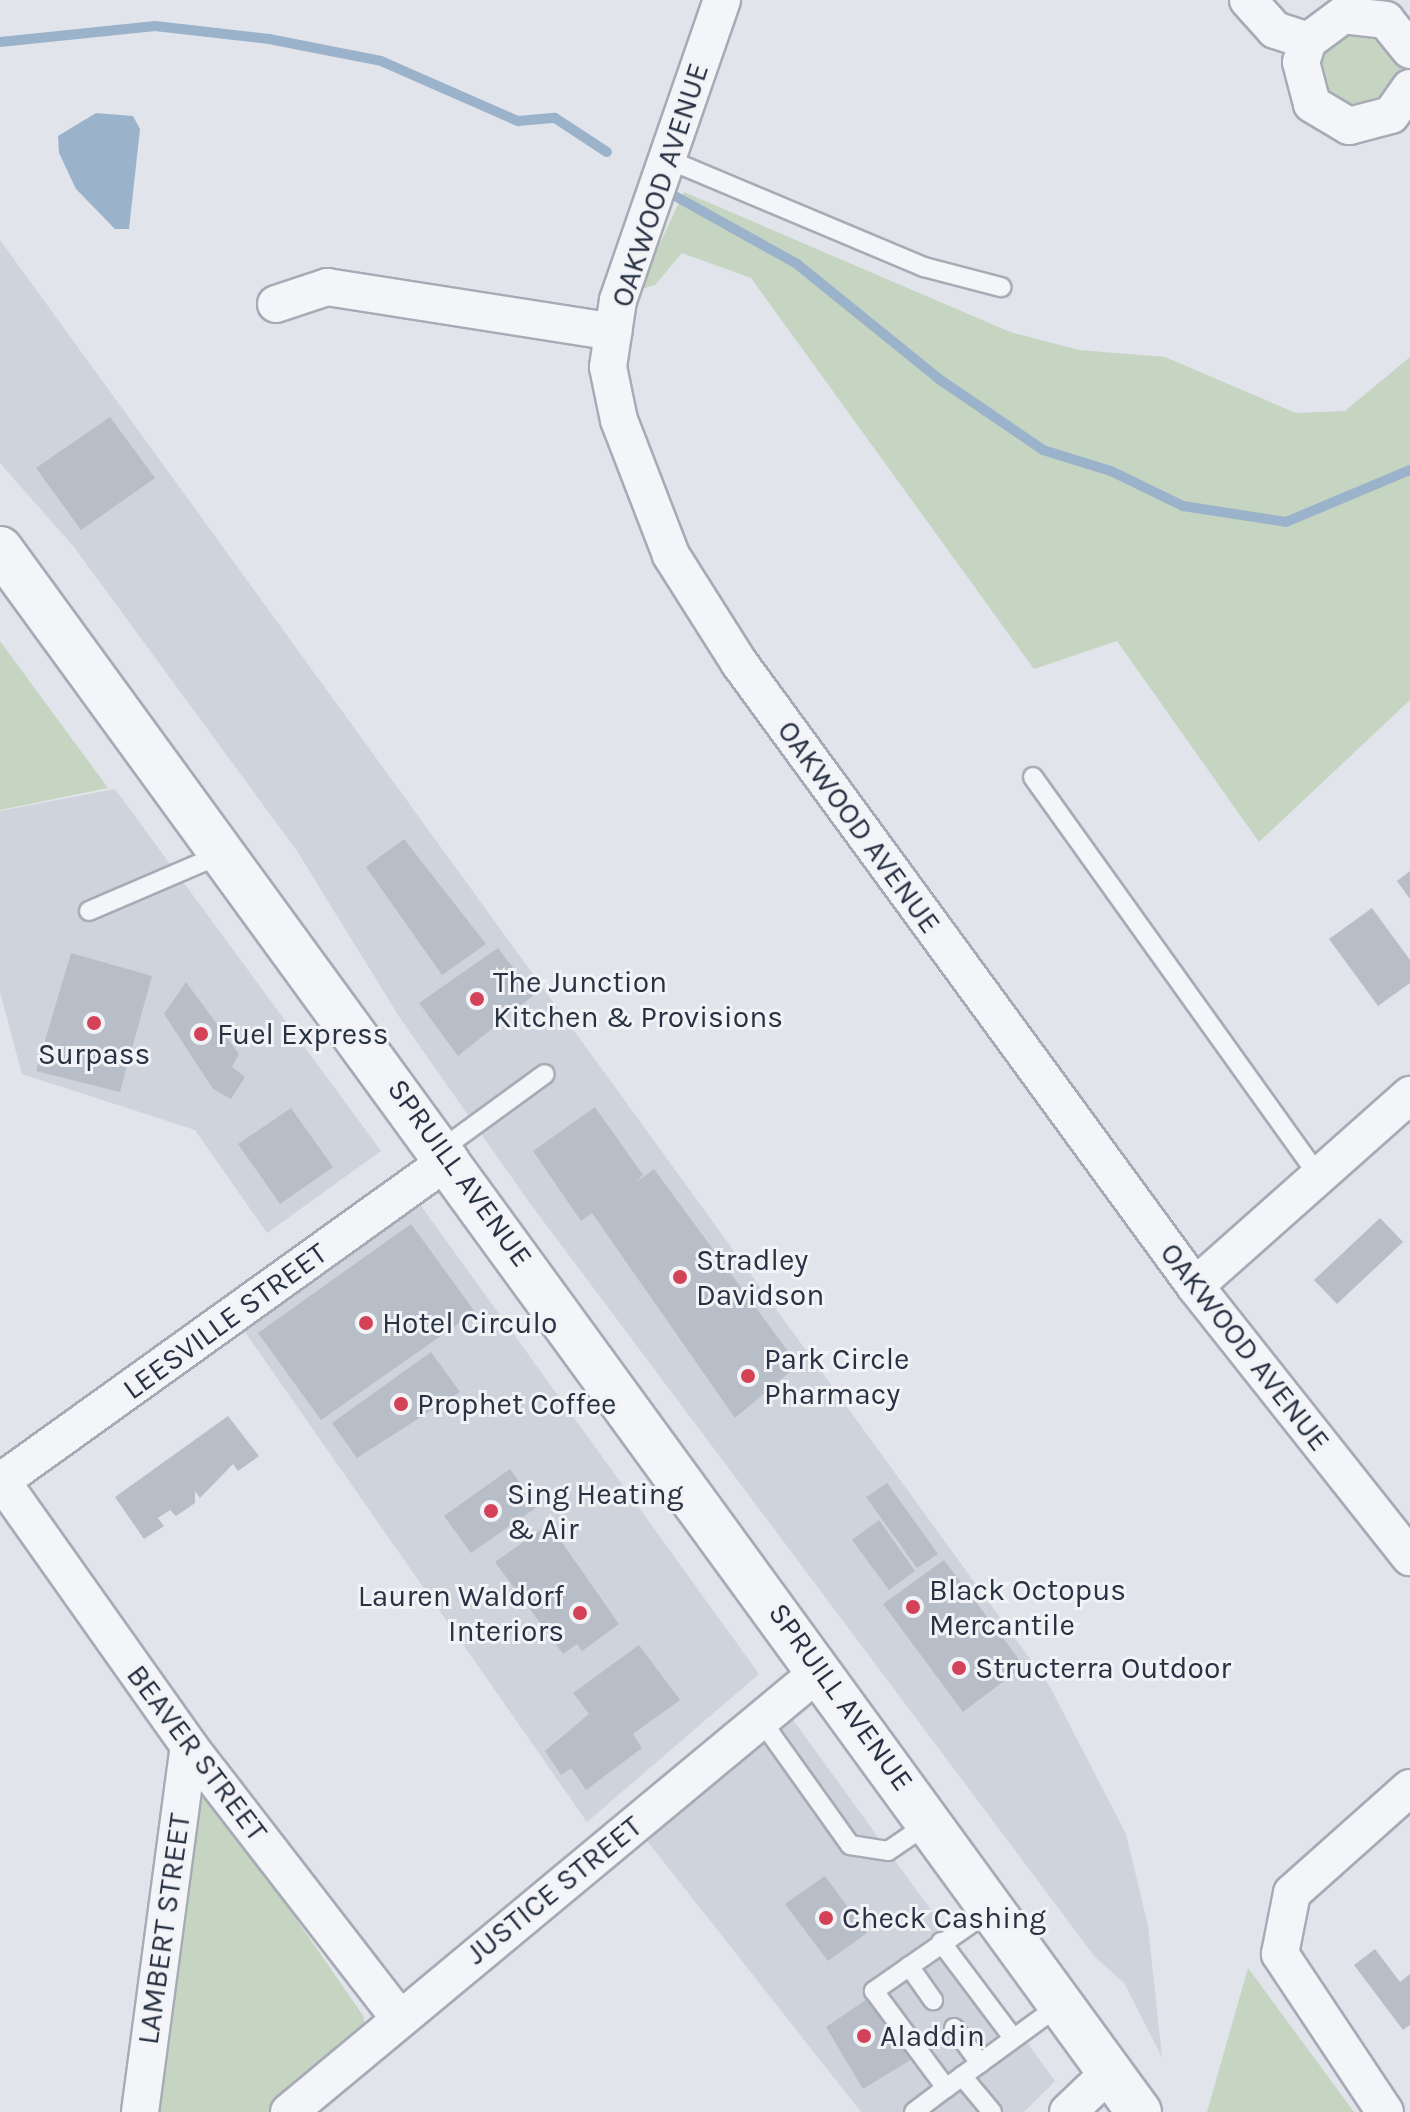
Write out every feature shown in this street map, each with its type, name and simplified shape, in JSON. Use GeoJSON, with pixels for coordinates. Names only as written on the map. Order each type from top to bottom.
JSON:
{"type":"FeatureCollection","features":[{"type":"Feature","properties":{"kind":"street","name":"OAKWOOD AVENUE"},"geometry":{"type":"LineString","coordinates":[[722,0],[667,159],[613,332],[608,367],[619,420],[671,555],[740,664],[1195,1286],[1410,1557]]}},
{"type":"Feature","properties":{"kind":"street"},"geometry":{"type":"LineString","coordinates":[[1248,0],[1275,30],[1308,41]]}},
{"type":"Feature","properties":{"kind":"street"},"geometry":{"type":"LineString","coordinates":[[1410,50],[1402,32],[1366,13],[1343,15],[1308,41],[1303,84],[1329,118],[1372,124],[1391,115],[1410,88]]}},
{"type":"Feature","properties":{"kind":"street"},"geometry":{"type":"LineString","coordinates":[[276,304],[327,287],[613,332]]}},
{"type":"Feature","properties":{"kind":"street","name":"SPRUILL AVENUE"},"geometry":{"type":"LineString","coordinates":[[0,549],[446,1154],[1139,2112]]}},
{"type":"Feature","properties":{"kind":"street"},"geometry":{"type":"LineString","coordinates":[[1195,1286],[1410,1095]]}},
{"type":"Feature","properties":{"kind":"street","name":"LEESVILLE STREET"},"geometry":{"type":"LineString","coordinates":[[1,1482],[446,1154]]}},
{"type":"Feature","properties":{"kind":"street","name":"BEAVER STREET"},"geometry":{"type":"LineString","coordinates":[[1,1482],[189,1746],[399,2018]]}},
{"type":"Feature","properties":{"kind":"street","name":"JUSTICE STREET"},"geometry":{"type":"LineString","coordinates":[[289,2112],[821,1670]]}},
{"type":"Feature","properties":{"kind":"street","name":"LAMBERT STREET"},"geometry":{"type":"LineString","coordinates":[[140,2112],[189,1746]]}},
{"type":"Feature","properties":{"kind":"street"},"geometry":{"type":"LineString","coordinates":[[1385,2112],[1280,1954],[1292,1893],[1410,1788]]}},
{"type":"Feature","properties":{"kind":"street"},"geometry":{"type":"LineString","coordinates":[[1068,2112],[1110,2072]]}},
{"type":"Feature","properties":{"kind":"lane"},"geometry":{"type":"LineString","coordinates":[[667,159],[924,267],[1001,287]]}},
{"type":"Feature","properties":{"kind":"lane"},"geometry":{"type":"LineString","coordinates":[[1033,777],[1320,1178]]}},
{"type":"Feature","properties":{"kind":"lane"},"geometry":{"type":"LineString","coordinates":[[89,911],[224,853]]}},
{"type":"Feature","properties":{"kind":"lane"},"geometry":{"type":"LineString","coordinates":[[446,1154],[545,1074]]}},
{"type":"Feature","properties":{"kind":"lane"},"geometry":{"type":"LineString","coordinates":[[761,1720],[850,1845],[888,1851],[930,1822]]}},
{"type":"Feature","properties":{"kind":"lane"},"geometry":{"type":"LineString","coordinates":[[946,2088],[874,1991],[992,1909]]}},
{"type":"Feature","properties":{"kind":"lane"},"geometry":{"type":"LineString","coordinates":[[941,1942],[1013,2038]]}},
{"type":"Feature","properties":{"kind":"lane"},"geometry":{"type":"LineString","coordinates":[[909,1966],[933,2000]]}},
{"type":"Feature","properties":{"kind":"lane"},"geometry":{"type":"LineString","coordinates":[[914,2112],[1061,2004]]}},
{"type":"Feature","properties":{"kind":"lane"},"geometry":{"type":"LineString","coordinates":[[954,2028],[980,2063]]}},
{"type":"Feature","properties":{"kind":"lane"},"geometry":{"type":"LineString","coordinates":[[962,2076],[992,2112]]}},
{"type":"Feature","properties":{"kind":"shaded area"},"geometry":{"type":"Polygon","coordinates":[[[0,240],[1049,1685],[1126,1834],[1148,1926],[1162,2057],[1124,1983],[1095,1957],[529,1202],[400,1018],[297,851],[74,547],[0,463],[0,240]]]}},
{"type":"Feature","properties":{"kind":"shaded area"},"geometry":{"type":"Polygon","coordinates":[[[115,789],[381,1151],[267,1233],[195,1130],[22,1074],[0,992],[0,811],[115,789]]]}},
{"type":"Feature","properties":{"kind":"shaded area"},"geometry":{"type":"Polygon","coordinates":[[[419,1203],[759,1674],[587,1822],[243,1329],[419,1203]]]}},
{"type":"Feature","properties":{"kind":"shaded area"},"geometry":{"type":"Polygon","coordinates":[[[788,1713],[1055,2081],[1024,2112],[861,2112],[644,1837],[788,1713]]]}},
{"type":"Feature","properties":{"kind":"green space"},"geometry":{"type":"Polygon","coordinates":[[[1359,27],[1375,30],[1389,39],[1398,53],[1401,69],[1398,85],[1389,99],[1375,108],[1359,111],[1343,108],[1329,99],[1320,85],[1317,69],[1320,53],[1329,39],[1343,30],[1359,27]]]}},
{"type":"Feature","properties":{"kind":"green space"},"geometry":{"type":"Polygon","coordinates":[[[684,192],[1010,332],[1079,350],[1165,357],[1296,413],[1345,411],[1410,357],[1410,700],[1259,842],[1117,641],[1034,669],[751,278],[682,253],[655,285],[638,290],[684,192]]]}},
{"type":"Feature","properties":{"kind":"green space"},"geometry":{"type":"Polygon","coordinates":[[[0,641],[108,788],[0,810],[0,641]]]}},
{"type":"Feature","properties":{"kind":"green space"},"geometry":{"type":"Polygon","coordinates":[[[199,1779],[364,2017],[364,2029],[276,2112],[148,2112],[199,1779]]]}},
{"type":"Feature","properties":{"kind":"green space"},"geometry":{"type":"Polygon","coordinates":[[[1248,1968],[1354,2112],[1207,2112],[1248,1968]]]}},
{"type":"Feature","properties":{"kind":"water"},"geometry":{"type":"Polygon","coordinates":[[[96,113],[133,116],[140,129],[129,229],[115,229],[76,189],[59,153],[58,136],[96,113]]]}},
{"type":"Feature","properties":{"kind":"building"},"geometry":{"type":"Polygon","coordinates":[[[110,417],[155,478],[81,530],[36,468],[110,417]]]}},
{"type":"Feature","properties":{"kind":"building"},"geometry":{"type":"Polygon","coordinates":[[[404,839],[486,944],[442,975],[366,867],[404,839]]]}},
{"type":"Feature","properties":{"kind":"building"},"geometry":{"type":"Polygon","coordinates":[[[1410,871],[1410,899],[1397,881],[1410,871]]]}},
{"type":"Feature","properties":{"kind":"building"},"geometry":{"type":"Polygon","coordinates":[[[1372,908],[1410,960],[1410,983],[1378,1006],[1329,939],[1372,908]]]}},
{"type":"Feature","properties":{"kind":"building","name":"The Junction Kitchen & Provisions"},"geometry":{"type":"Polygon","coordinates":[[[498,948],[534,995],[458,1056],[419,1003],[498,948]]]}},
{"type":"Feature","properties":{"kind":"building","name":"Surpass"},"geometry":{"type":"Polygon","coordinates":[[[71,953],[152,976],[120,1092],[36,1071],[71,953]]]}},
{"type":"Feature","properties":{"kind":"building","name":"Fuel Express"},"geometry":{"type":"Polygon","coordinates":[[[186,982],[239,1054],[232,1067],[245,1077],[231,1099],[213,1089],[164,1014],[186,982]]]}},
{"type":"Feature","properties":{"kind":"building"},"geometry":{"type":"Polygon","coordinates":[[[595,1107],[643,1175],[635,1183],[654,1169],[798,1365],[735,1418],[592,1213],[581,1221],[533,1151],[595,1107]]]}},
{"type":"Feature","properties":{"kind":"building","name":"Fuel Express"},"geometry":{"type":"Polygon","coordinates":[[[291,1108],[333,1167],[280,1204],[238,1144],[291,1108]]]}},
{"type":"Feature","properties":{"kind":"building"},"geometry":{"type":"Polygon","coordinates":[[[1380,1218],[1403,1242],[1337,1304],[1314,1280],[1380,1218]]]}},
{"type":"Feature","properties":{"kind":"building","name":"Hotel Circulo"},"geometry":{"type":"Polygon","coordinates":[[[411,1224],[475,1312],[321,1420],[258,1333],[411,1224]]]}},
{"type":"Feature","properties":{"kind":"building","name":"Prophet Coffee"},"geometry":{"type":"Polygon","coordinates":[[[431,1352],[460,1392],[357,1458],[332,1423],[431,1352]]]}},
{"type":"Feature","properties":{"kind":"building"},"geometry":{"type":"Polygon","coordinates":[[[228,1416],[259,1456],[238,1471],[233,1464],[200,1498],[195,1491],[195,1503],[176,1516],[170,1510],[158,1518],[164,1526],[144,1539],[115,1497],[228,1416]]]}},
{"type":"Feature","properties":{"kind":"building","name":"Sing Heating & Air"},"geometry":{"type":"Polygon","coordinates":[[[510,1469],[537,1507],[471,1553],[444,1516],[510,1469]]]}},
{"type":"Feature","properties":{"kind":"building"},"geometry":{"type":"Polygon","coordinates":[[[887,1483],[938,1554],[917,1568],[866,1497],[887,1483]]]}},
{"type":"Feature","properties":{"kind":"building"},"geometry":{"type":"Polygon","coordinates":[[[879,1520],[915,1571],[889,1590],[852,1540],[879,1520]]]}},
{"type":"Feature","properties":{"kind":"building"},"geometry":{"type":"Polygon","coordinates":[[[549,1524],[619,1624],[582,1651],[577,1644],[563,1654],[495,1562],[549,1524]]]}},
{"type":"Feature","properties":{"kind":"building"},"geometry":{"type":"Polygon","coordinates":[[[944,1560],[1024,1666],[963,1712],[883,1604],[944,1560]]]}},
{"type":"Feature","properties":{"kind":"building"},"geometry":{"type":"Polygon","coordinates":[[[639,1645],[680,1700],[633,1734],[642,1748],[586,1790],[571,1768],[561,1775],[545,1751],[589,1714],[573,1693],[639,1645]]]}},
{"type":"Feature","properties":{"kind":"building","name":"Check Cashing"},"geometry":{"type":"Polygon","coordinates":[[[825,1876],[867,1933],[828,1961],[785,1904],[825,1876]]]}},
{"type":"Feature","properties":{"kind":"building"},"geometry":{"type":"Polygon","coordinates":[[[1375,1949],[1400,1982],[1410,1974],[1410,2025],[1403,2030],[1354,1965],[1375,1949]]]}},
{"type":"Feature","properties":{"kind":"building","name":"Aladdin"},"geometry":{"type":"Polygon","coordinates":[[[867,1999],[912,2059],[863,2089],[826,2027],[867,1999]]]}},
{"type":"Feature","properties":{"kind":"waterway"},"geometry":{"type":"LineString","coordinates":[[0,42],[155,26],[269,39],[381,61],[518,121],[555,118],[607,152]]}},
{"type":"Feature","properties":{"kind":"waterway"},"geometry":{"type":"LineString","coordinates":[[675,196],[797,264],[939,379],[1043,450],[1111,471],[1183,506],[1286,522],[1410,470]]}},
{"type":"Feature","properties":{"kind":"place","name":"The Junction Kitchen & Provisions"},"geometry":{"type":"Point","coordinates":[477,999]}},
{"type":"Feature","properties":{"kind":"place","name":"Surpass"},"geometry":{"type":"Point","coordinates":[94,1023]}},
{"type":"Feature","properties":{"kind":"place","name":"Fuel Express"},"geometry":{"type":"Point","coordinates":[201,1034]}},
{"type":"Feature","properties":{"kind":"place","name":"Stradley Davidson"},"geometry":{"type":"Point","coordinates":[680,1277]}},
{"type":"Feature","properties":{"kind":"place","name":"Hotel Circulo"},"geometry":{"type":"Point","coordinates":[366,1323]}},
{"type":"Feature","properties":{"kind":"place","name":"Park Circle Pharmacy"},"geometry":{"type":"Point","coordinates":[748,1376]}},
{"type":"Feature","properties":{"kind":"place","name":"Prophet Coffee"},"geometry":{"type":"Point","coordinates":[401,1404]}},
{"type":"Feature","properties":{"kind":"place","name":"Sing Heating & Air"},"geometry":{"type":"Point","coordinates":[491,1511]}},
{"type":"Feature","properties":{"kind":"place","name":"Black Octopus Mercantile"},"geometry":{"type":"Point","coordinates":[913,1607]}},
{"type":"Feature","properties":{"kind":"place","name":"Lauren Waldorf Interiors"},"geometry":{"type":"Point","coordinates":[580,1613]}},
{"type":"Feature","properties":{"kind":"place","name":"Structerra Outdoor"},"geometry":{"type":"Point","coordinates":[959,1668]}},
{"type":"Feature","properties":{"kind":"place","name":"Check Cashing"},"geometry":{"type":"Point","coordinates":[826,1918]}},
{"type":"Feature","properties":{"kind":"place","name":"Aladdin"},"geometry":{"type":"Point","coordinates":[864,2036]}}]}
